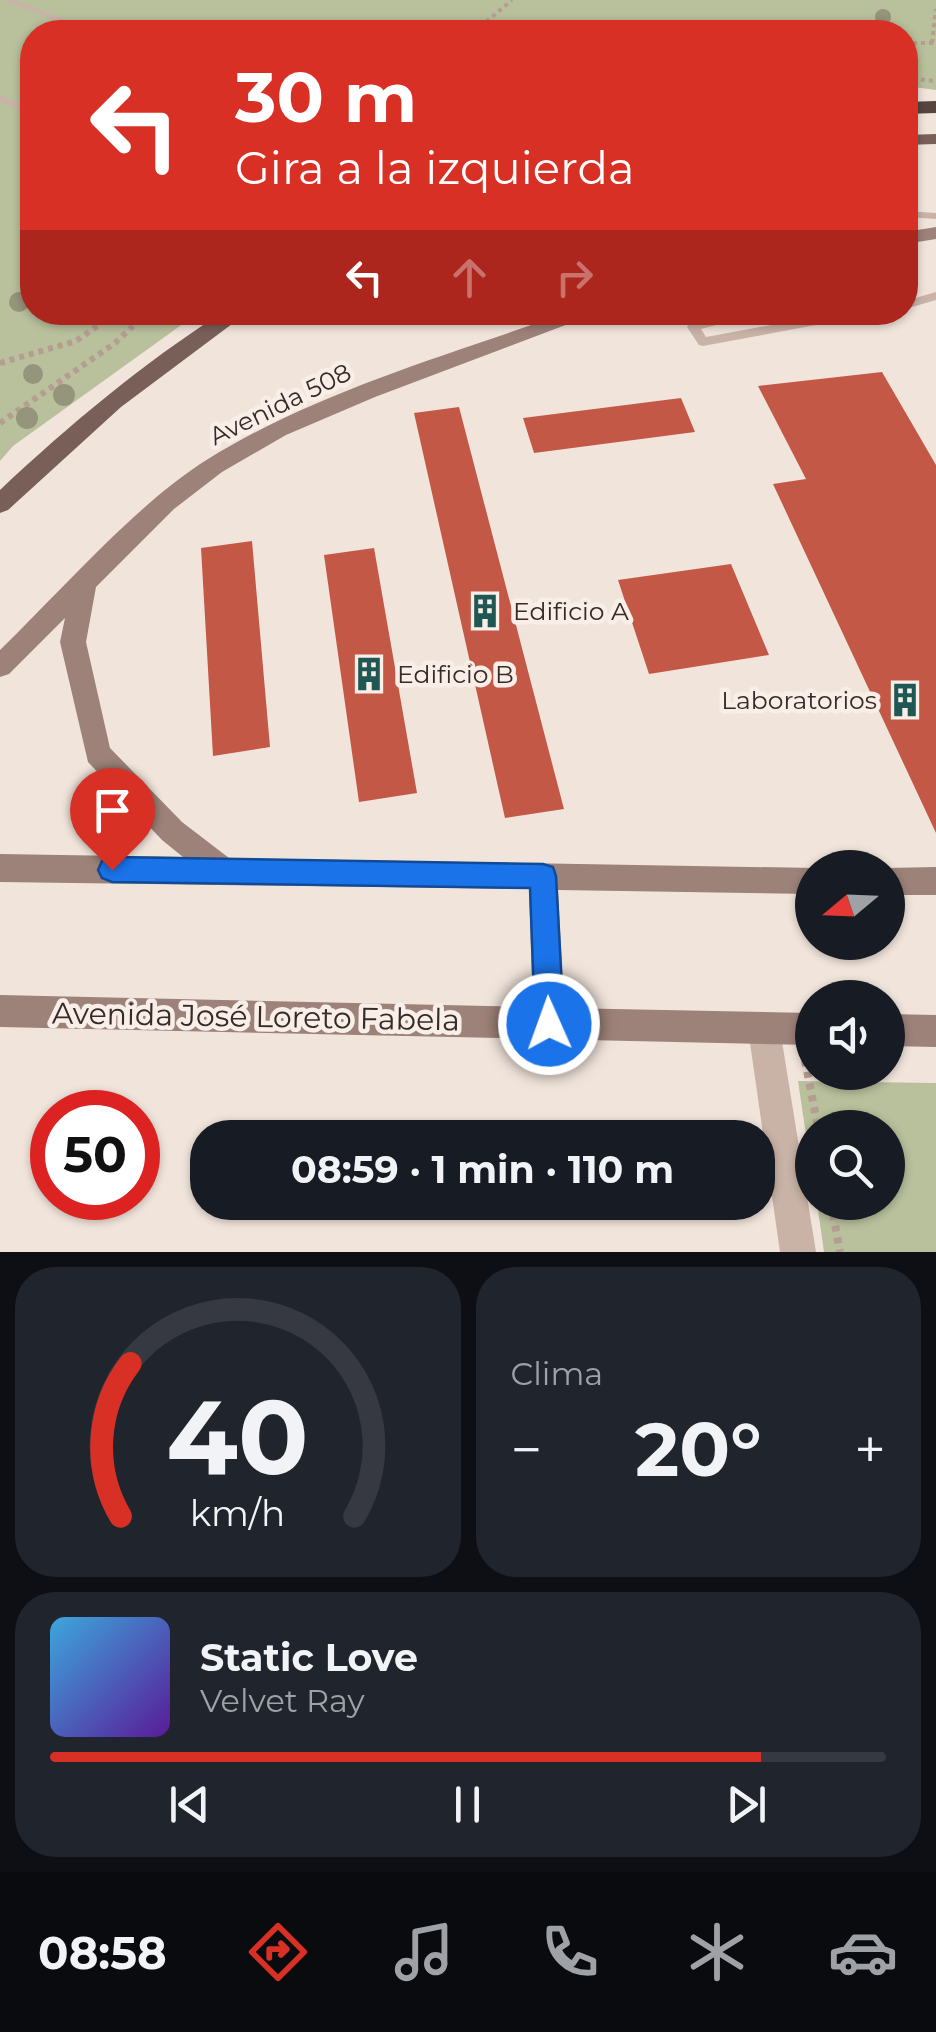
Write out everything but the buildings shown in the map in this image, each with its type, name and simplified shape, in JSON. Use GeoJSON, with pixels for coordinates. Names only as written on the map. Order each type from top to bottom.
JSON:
{"type":"FeatureCollection","features":[{"type":"Feature","properties":{"kind":"main road"},"geometry":{"type":"LineString","coordinates":[[0,504],[87,420],[183,346],[217,325]]}},
{"type":"Feature","properties":{"kind":"main road","name":"Avenida 508"},"geometry":{"type":"LineString","coordinates":[[0,666],[166,503],[214,466],[278,430],[367,392],[554,325]]}},
{"type":"Feature","properties":{"kind":"main road"},"geometry":{"type":"LineString","coordinates":[[84,584],[73,642],[98,754],[172,831],[223,871]]}},
{"type":"Feature","properties":{"kind":"main road"},"geometry":{"type":"LineString","coordinates":[[0,868],[795,880]]}},
{"type":"Feature","properties":{"kind":"main road"},"geometry":{"type":"LineString","coordinates":[[543,876],[549,1024]]}},
{"type":"Feature","properties":{"kind":"main road"},"geometry":{"type":"LineString","coordinates":[[905,881],[936,881]]}},
{"type":"Feature","properties":{"kind":"main road","name":"Avenida José Loreto Fabela"},"geometry":{"type":"LineString","coordinates":[[0,1011],[795,1029]]}},
{"type":"Feature","properties":{"kind":"main road"},"geometry":{"type":"LineString","coordinates":[[905,1030],[936,1031]]}},
{"type":"Feature","properties":{"kind":"street"},"geometry":{"type":"LineString","coordinates":[[764,1028],[798,1252]]}},
{"type":"Feature","properties":{"kind":"lane"},"geometry":{"type":"LineString","coordinates":[[8,0],[60,20]]}},
{"type":"Feature","properties":{"kind":"lane"},"geometry":{"type":"LineString","coordinates":[[0,98],[20,106]]}},
{"type":"Feature","properties":{"kind":"lane"},"geometry":{"type":"LineString","coordinates":[[0,115],[16,104]]}},
{"type":"Feature","properties":{"kind":"lane"},"geometry":{"type":"LineString","coordinates":[[706,325],[694,328],[703,342],[795,325]]}},
{"type":"Feature","properties":{"kind":"path"},"geometry":{"type":"LineString","coordinates":[[488,20],[512,0]]}},
{"type":"Feature","properties":{"kind":"path"},"geometry":{"type":"LineString","coordinates":[[934,43],[936,9]]}},
{"type":"Feature","properties":{"kind":"path"},"geometry":{"type":"LineString","coordinates":[[0,363],[76,340],[98,325]]}},
{"type":"Feature","properties":{"kind":"path"},"geometry":{"type":"LineString","coordinates":[[0,423],[115,343],[134,325]]}},
{"type":"Feature","properties":{"kind":"path"},"geometry":{"type":"LineString","coordinates":[[834,1220],[840,1252]]}},
{"type":"Feature","properties":{"kind":"green space"},"geometry":{"type":"Polygon","coordinates":[[[0,0],[936,0],[936,90],[918,88],[918,20],[20,20],[20,325],[181,325],[13,446],[0,461],[0,0]]]}},
{"type":"Feature","properties":{"kind":"green space"},"geometry":{"type":"Polygon","coordinates":[[[905,1083],[936,1083],[936,1252],[824,1252],[819,1220],[905,1220],[905,1110],[802,1110],[799,1090],[905,1090],[905,1083]]]}},
{"type":"Feature","properties":{"kind":"place","name":"Edificio A"},"geometry":{"type":"Point","coordinates":[485,611]}},
{"type":"Feature","properties":{"kind":"place","name":"Edificio B"},"geometry":{"type":"Point","coordinates":[369,674]}},
{"type":"Feature","properties":{"kind":"place","name":"Laboratorios"},"geometry":{"type":"Point","coordinates":[905,700]}},
{"type":"Feature","properties":{"kind":"route"},"geometry":{"type":"LineString","coordinates":[[112,870],[543,876],[549,1024]]}}]}
